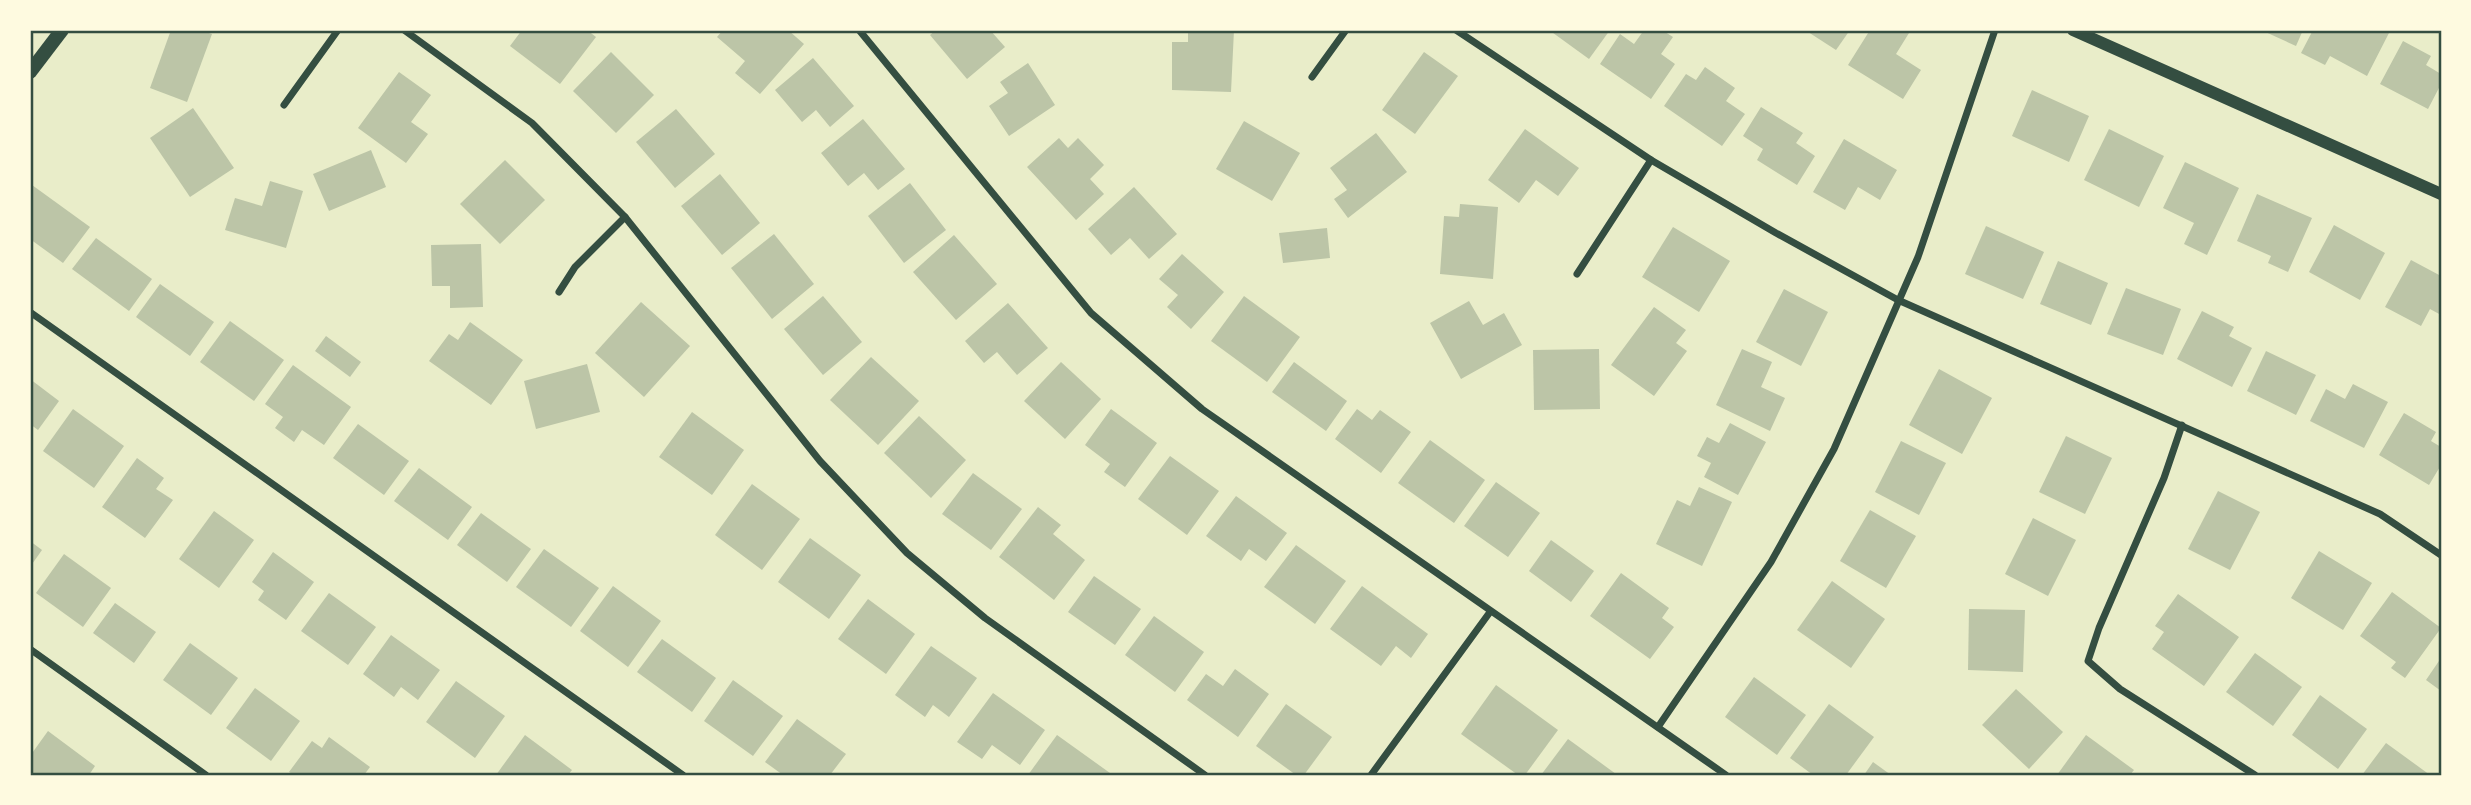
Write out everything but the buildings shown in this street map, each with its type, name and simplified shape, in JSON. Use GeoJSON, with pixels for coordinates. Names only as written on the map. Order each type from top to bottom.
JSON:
{"type":"FeatureCollection","features":[{"type":"Feature","properties":{"kind":"main road"},"geometry":{"type":"LineString","coordinates":[[30,72],[62,30]]}},
{"type":"Feature","properties":{"kind":"street"},"geometry":{"type":"LineString","coordinates":[[284,105],[338,30]]}},
{"type":"Feature","properties":{"kind":"street"},"geometry":{"type":"LineString","coordinates":[[404,30],[532,123],[625,217],[820,461],[907,553],[985,618],[1205,775]]}},
{"type":"Feature","properties":{"kind":"street"},"geometry":{"type":"LineString","coordinates":[[859,30],[1091,313],[1202,409],[1726,775]]}},
{"type":"Feature","properties":{"kind":"street"},"geometry":{"type":"LineString","coordinates":[[1312,77],[1346,30]]}},
{"type":"Feature","properties":{"kind":"street"},"geometry":{"type":"LineString","coordinates":[[1456,30],[1651,160],[1898,300],[2380,514],[2441,555]]}},
{"type":"Feature","properties":{"kind":"street"},"geometry":{"type":"LineString","coordinates":[[1658,727],[1771,562],[1834,449],[1918,257],[1995,30]]}},
{"type":"Feature","properties":{"kind":"street"},"geometry":{"type":"LineString","coordinates":[[2073,30],[2441,194]]}},
{"type":"Feature","properties":{"kind":"street"},"geometry":{"type":"LineString","coordinates":[[1577,274],[1651,160]]}},
{"type":"Feature","properties":{"kind":"street"},"geometry":{"type":"LineString","coordinates":[[559,292],[575,267],[625,217]]}},
{"type":"Feature","properties":{"kind":"street"},"geometry":{"type":"LineString","coordinates":[[30,312],[682,775]]}},
{"type":"Feature","properties":{"kind":"street"},"geometry":{"type":"LineString","coordinates":[[2182,425],[2164,478],[2099,628],[2088,661],[2120,689],[2255,775]]}},
{"type":"Feature","properties":{"kind":"street"},"geometry":{"type":"LineString","coordinates":[[1371,775],[1490,612]]}},
{"type":"Feature","properties":{"kind":"street"},"geometry":{"type":"LineString","coordinates":[[30,649],[206,775]]}}]}
